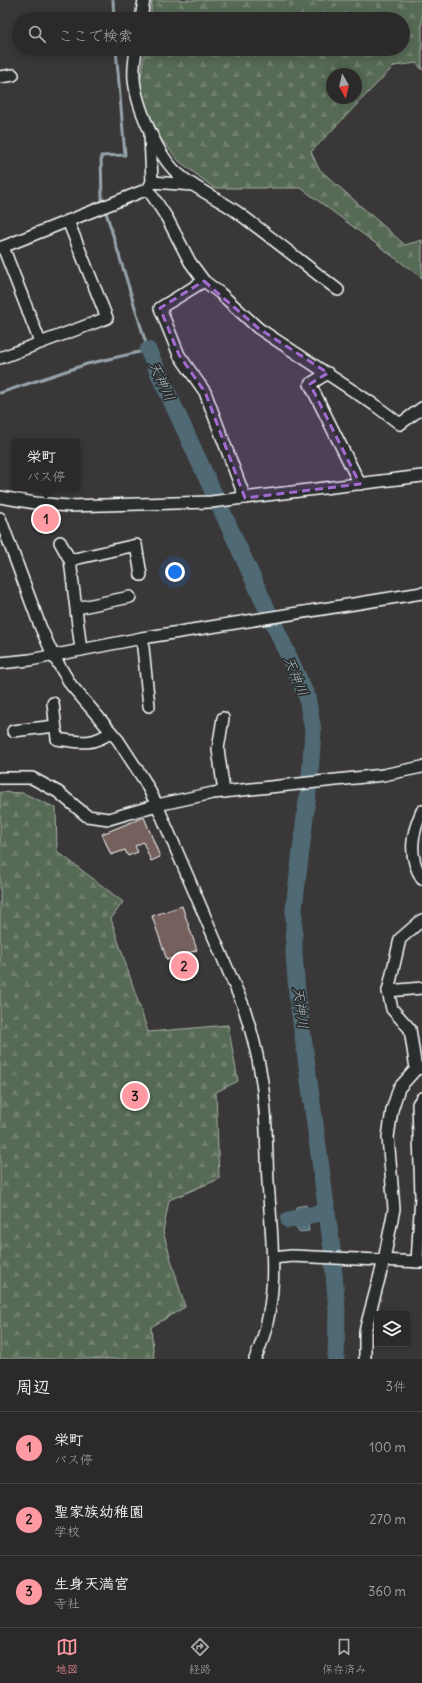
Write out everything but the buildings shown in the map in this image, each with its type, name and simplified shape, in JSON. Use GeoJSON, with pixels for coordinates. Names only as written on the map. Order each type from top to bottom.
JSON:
{"type":"FeatureCollection","features":[{"type":"Feature","properties":{"kind":"street"},"geometry":{"type":"LineString","coordinates":[[142,12],[144,0]]}},
{"type":"Feature","properties":{"kind":"street"},"geometry":{"type":"LineString","coordinates":[[136,56],[134,80],[141,109],[160,150],[176,172],[236,211],[338,290]]}},
{"type":"Feature","properties":{"kind":"street"},"geometry":{"type":"LineString","coordinates":[[0,77],[13,75]]}},
{"type":"Feature","properties":{"kind":"street"},"geometry":{"type":"LineString","coordinates":[[149,129],[150,186],[190,262],[204,281],[220,292],[258,328],[328,373],[400,424],[422,408]]}},
{"type":"Feature","properties":{"kind":"street"},"geometry":{"type":"LineString","coordinates":[[40,342],[2,247],[111,204],[150,186],[194,185]]}},
{"type":"Feature","properties":{"kind":"street"},"geometry":{"type":"LineString","coordinates":[[0,358],[107,318],[68,221]]}},
{"type":"Feature","properties":{"kind":"street"},"geometry":{"type":"LineString","coordinates":[[204,281],[160,308],[179,355],[206,392],[245,498]]}},
{"type":"Feature","properties":{"kind":"street"},"geometry":{"type":"LineString","coordinates":[[328,373],[310,384],[360,484]]}},
{"type":"Feature","properties":{"kind":"street"},"geometry":{"type":"LineString","coordinates":[[0,497],[35,503],[68,506],[211,502],[422,476]]}},
{"type":"Feature","properties":{"kind":"street"},"geometry":{"type":"LineString","coordinates":[[0,518],[40,626],[53,655],[71,685],[111,732],[131,759],[157,805],[243,1006],[249,1025],[262,1084],[273,1258],[271,1307],[262,1343],[255,1359]]}},
{"type":"Feature","properties":{"kind":"street"},"geometry":{"type":"LineString","coordinates":[[60,542],[70,560],[81,650]]}},
{"type":"Feature","properties":{"kind":"street"},"geometry":{"type":"LineString","coordinates":[[70,560],[136,545],[141,575]]}},
{"type":"Feature","properties":{"kind":"street"},"geometry":{"type":"LineString","coordinates":[[0,663],[30,660],[142,638],[422,593]]}},
{"type":"Feature","properties":{"kind":"street"},"geometry":{"type":"LineString","coordinates":[[77,608],[130,597]]}},
{"type":"Feature","properties":{"kind":"street"},"geometry":{"type":"LineString","coordinates":[[142,638],[149,706]]}},
{"type":"Feature","properties":{"kind":"street"},"geometry":{"type":"LineString","coordinates":[[53,703],[57,739],[84,743],[100,740],[111,732]]}},
{"type":"Feature","properties":{"kind":"street"},"geometry":{"type":"LineString","coordinates":[[223,718],[218,749],[224,792]]}},
{"type":"Feature","properties":{"kind":"street"},"geometry":{"type":"LineString","coordinates":[[13,731],[55,726]]}},
{"type":"Feature","properties":{"kind":"street"},"geometry":{"type":"LineString","coordinates":[[0,778],[32,778],[58,792],[87,816],[109,819],[157,805],[224,792],[382,774],[422,767]]}},
{"type":"Feature","properties":{"kind":"street"},"geometry":{"type":"LineString","coordinates":[[422,811],[414,836],[412,852],[415,868],[422,879]]}},
{"type":"Feature","properties":{"kind":"street"},"geometry":{"type":"LineString","coordinates":[[365,1359],[365,1332],[384,1260],[394,1209],[388,1137],[392,1110],[399,1088],[419,1068],[410,1029],[392,1009],[388,991],[400,939],[422,920]]}},
{"type":"Feature","properties":{"kind":"street"},"geometry":{"type":"LineString","coordinates":[[388,991],[422,988]]}},
{"type":"Feature","properties":{"kind":"street"},"geometry":{"type":"LineString","coordinates":[[273,1258],[292,1256],[419,1262],[421,1196],[418,1104],[422,1098]]}},
{"type":"Feature","properties":{"kind":"highlighted area"},"geometry":{"type":"Polygon","coordinates":[[[204,281],[258,328],[328,373],[310,384],[360,484],[245,498],[205,392],[179,355],[160,308],[204,281]]]}},
{"type":"Feature","properties":{"kind":"green space"},"geometry":{"type":"Polygon","coordinates":[[[152,0],[422,0],[422,70],[417,63],[394,66],[362,99],[362,68],[326,68],[326,104],[357,104],[311,152],[319,169],[405,245],[422,240],[422,278],[301,188],[214,188],[179,161],[161,139],[142,99],[140,84],[144,56],[410,56],[410,12],[151,12],[152,0]]]}},
{"type":"Feature","properties":{"kind":"green space"},"geometry":{"type":"Polygon","coordinates":[[[0,792],[23,793],[56,808],[57,851],[123,902],[111,919],[148,1032],[228,1025],[238,1081],[216,1092],[219,1179],[169,1200],[163,1232],[185,1307],[151,1327],[154,1359],[0,1359],[0,792]]]}},
{"type":"Feature","properties":{"kind":"water"},"geometry":{"type":"Polygon","coordinates":[[[306,1205],[309,1231],[300,1232],[294,1224],[290,1225],[288,1217],[293,1216],[296,1211],[296,1207],[306,1205]]]}},
{"type":"Feature","properties":{"kind":"waterway","name":"天神川"},"geometry":{"type":"LineString","coordinates":[[113,0],[114,12]]}},
{"type":"Feature","properties":{"kind":"waterway","name":"天神川"},"geometry":{"type":"LineString","coordinates":[[103,203],[101,156],[125,155],[117,56]]}},
{"type":"Feature","properties":{"kind":"waterway","name":"天神川"},"geometry":{"type":"LineString","coordinates":[[0,393],[87,364],[148,350],[105,209]]}},
{"type":"Feature","properties":{"kind":"waterway","name":"天神川"},"geometry":{"type":"LineString","coordinates":[[148,350],[307,697],[313,730],[310,776],[294,908],[294,953],[297,993],[332,1249],[337,1311],[336,1359]]}},
{"type":"Feature","properties":{"kind":"waterway"},"geometry":{"type":"LineString","coordinates":[[289,1220],[327,1211]]}},
{"type":"Feature","properties":{"kind":"place","name":"栄町"},"geometry":{"type":"Point","coordinates":[46,519]}},
{"type":"Feature","properties":{"kind":"place","name":"聖家族幼稚園"},"geometry":{"type":"Point","coordinates":[184,966]}},
{"type":"Feature","properties":{"kind":"place","name":"生身天満宮"},"geometry":{"type":"Point","coordinates":[135,1096]}}]}
